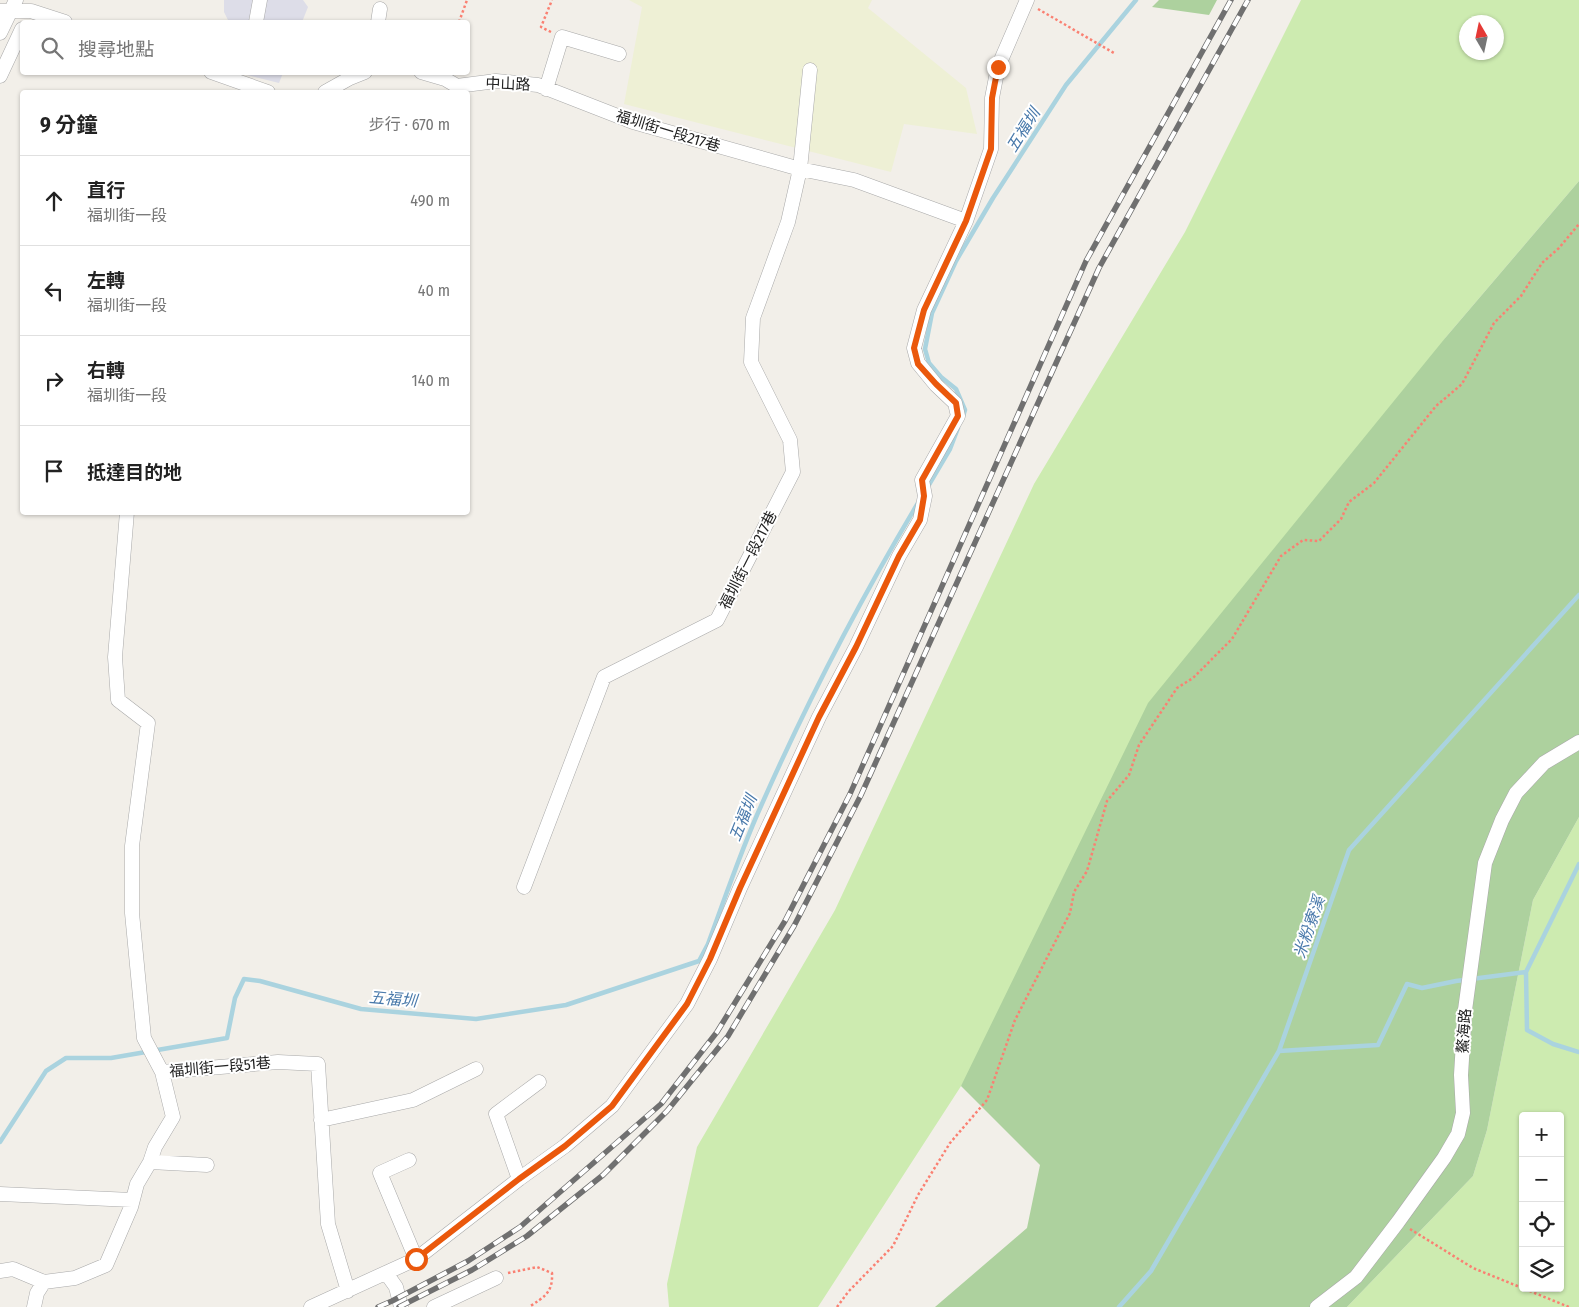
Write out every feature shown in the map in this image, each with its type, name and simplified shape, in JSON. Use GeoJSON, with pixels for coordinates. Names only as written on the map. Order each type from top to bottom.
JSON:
{"type":"FeatureCollection","features":[{"type":"Feature","properties":{"kind":"street"},"geometry":{"type":"LineString","coordinates":[[256,20],[260,0]]}},
{"type":"Feature","properties":{"kind":"street"},"geometry":{"type":"LineString","coordinates":[[311,1307],[416,1259],[519,1179],[565,1146],[612,1106],[687,1004],[710,959],[740,888],[819,717],[856,647],[899,556],[920,520],[924,496],[922,480],[958,416],[956,403],[918,364],[914,348],[924,310],[966,221],[991,149],[992,98],[998,67],[1026,1]]}},
{"type":"Feature","properties":{"kind":"street"},"geometry":{"type":"LineString","coordinates":[[0,33],[9,8],[31,11],[59,20]]}},
{"type":"Feature","properties":{"kind":"street"},"geometry":{"type":"LineString","coordinates":[[0,76],[20,33]]}},
{"type":"Feature","properties":{"kind":"street"},"geometry":{"type":"LineString","coordinates":[[542,87],[562,37],[619,54]]}},
{"type":"Feature","properties":{"kind":"street","name":"福圳街一段217巷"},"geometry":{"type":"LineString","coordinates":[[524,887],[604,677],[717,620],[793,472],[790,440],[751,362],[753,318],[788,222],[800,169],[810,70]]}},
{"type":"Feature","properties":{"kind":"street"},"geometry":{"type":"LineString","coordinates":[[329,90],[358,75]]}},
{"type":"Feature","properties":{"kind":"street","name":"中山路"},"geometry":{"type":"LineString","coordinates":[[431,75],[445,79],[457,86],[496,81],[542,87]]}},
{"type":"Feature","properties":{"kind":"street"},"geometry":{"type":"LineString","coordinates":[[239,77],[264,90]]}},
{"type":"Feature","properties":{"kind":"street","name":"福圳街一段217巷"},"geometry":{"type":"LineString","coordinates":[[542,87],[632,122],[800,169],[854,180],[966,221]]}},
{"type":"Feature","properties":{"kind":"street"},"geometry":{"type":"LineString","coordinates":[[127,515],[115,657],[118,700],[148,722],[132,846],[132,913],[144,1038],[162,1071]]}},
{"type":"Feature","properties":{"kind":"street","name":"鰲海路"},"geometry":{"type":"LineString","coordinates":[[1317,1307],[1356,1277],[1444,1158],[1458,1134],[1463,1113],[1461,1075],[1465,1010],[1486,863],[1502,820],[1516,793],[1544,763],[1579,742]]}},
{"type":"Feature","properties":{"kind":"street","name":"福圳街一段51巷"},"geometry":{"type":"LineString","coordinates":[[44,1282],[74,1278],[106,1265],[131,1207],[137,1184],[173,1117],[162,1071],[278,1062],[318,1064],[328,1224],[348,1291]]}},
{"type":"Feature","properties":{"kind":"street"},"geometry":{"type":"LineString","coordinates":[[321,1120],[413,1100],[476,1070]]}},
{"type":"Feature","properties":{"kind":"street"},"geometry":{"type":"LineString","coordinates":[[519,1179],[496,1114],[539,1082]]}},
{"type":"Feature","properties":{"kind":"street"},"geometry":{"type":"LineString","coordinates":[[409,1160],[380,1173],[416,1259]]}},
{"type":"Feature","properties":{"kind":"street"},"geometry":{"type":"LineString","coordinates":[[150,1162],[207,1165]]}},
{"type":"Feature","properties":{"kind":"street"},"geometry":{"type":"LineString","coordinates":[[0,1194],[132,1200]]}},
{"type":"Feature","properties":{"kind":"street"},"geometry":{"type":"LineString","coordinates":[[0,1271],[13,1269],[44,1282],[37,1293],[34,1307]]}},
{"type":"Feature","properties":{"kind":"street"},"geometry":{"type":"LineString","coordinates":[[386,1273],[396,1287],[401,1307]]}},
{"type":"Feature","properties":{"kind":"street"},"geometry":{"type":"LineString","coordinates":[[434,1307],[496,1278]]}},
{"type":"Feature","properties":{"kind":"path"},"geometry":{"type":"LineString","coordinates":[[461,20],[467,0]]}},
{"type":"Feature","properties":{"kind":"path"},"geometry":{"type":"LineString","coordinates":[[552,0],[541,27],[562,37]]}},
{"type":"Feature","properties":{"kind":"path"},"geometry":{"type":"LineString","coordinates":[[1026,1],[1114,53]]}},
{"type":"Feature","properties":{"kind":"path"},"geometry":{"type":"LineString","coordinates":[[838,1307],[848,1292],[893,1246],[918,1195],[950,1143],[988,1100],[1016,1020],[1070,914],[1074,892],[1087,871],[1107,801],[1129,775],[1139,745],[1177,688],[1193,678],[1232,639],[1280,556],[1302,540],[1319,541],[1341,519],[1350,502],[1374,483],[1436,406],[1462,384],[1494,323],[1521,296],[1542,263],[1559,248],[1579,224]]}},
{"type":"Feature","properties":{"kind":"path"},"geometry":{"type":"LineString","coordinates":[[1398,1222],[1473,1268],[1570,1307]]}},
{"type":"Feature","properties":{"kind":"path"},"geometry":{"type":"LineString","coordinates":[[496,1278],[507,1273],[537,1267],[552,1273],[553,1283],[546,1296],[529,1307]]}},
{"type":"Feature","properties":{"kind":"green space"},"geometry":{"type":"Polygon","coordinates":[[[629,0],[872,0],[868,8],[966,88],[977,134],[904,124],[891,172],[624,104],[642,7],[629,0]]]}},
{"type":"Feature","properties":{"kind":"green space"},"geometry":{"type":"Polygon","coordinates":[[[1159,0],[1217,0],[1209,15],[1152,7],[1159,0]]]}},
{"type":"Feature","properties":{"kind":"green space"},"geometry":{"type":"Polygon","coordinates":[[[1301,0],[1579,0],[1579,181],[1446,337],[818,1307],[669,1307],[667,1284],[697,1147],[835,910],[1034,484],[1185,232],[1301,0]]]}},
{"type":"Feature","properties":{"kind":"green space"},"geometry":{"type":"Polygon","coordinates":[[[1579,181],[1579,817],[1533,900],[1487,1130],[1473,1176],[1347,1307],[935,1307],[1027,1228],[1040,1165],[961,1086],[1148,703],[1446,337],[1579,181]]]}},
{"type":"Feature","properties":{"kind":"green space"},"geometry":{"type":"Polygon","coordinates":[[[1579,817],[1579,1307],[1347,1307],[1473,1176],[1487,1130],[1533,900],[1579,817]]]}},
{"type":"Feature","properties":{"kind":"shaded area"},"geometry":{"type":"Polygon","coordinates":[[[224,0],[303,0],[308,7],[303,20],[228,20],[224,12],[224,0]]]}},
{"type":"Feature","properties":{"kind":"shaded area"},"geometry":{"type":"Polygon","coordinates":[[[247,75],[282,75],[279,83],[247,75]]]}},
{"type":"Feature","properties":{"kind":"waterway","name":"五福圳"},"geometry":{"type":"LineString","coordinates":[[963,416],[965,410],[956,389],[941,377],[929,363],[925,349],[932,313],[956,261],[993,198],[1066,85],[1136,0]]}},
{"type":"Feature","properties":{"kind":"waterway","name":"五福圳"},"geometry":{"type":"LineString","coordinates":[[927,488],[950,449],[958,428]]}},
{"type":"Feature","properties":{"kind":"waterway","name":"五福圳"},"geometry":{"type":"LineString","coordinates":[[0,1142],[46,1071],[66,1058],[111,1058],[227,1038],[235,998],[244,979],[260,981],[361,1009],[476,1019],[566,1005],[699,961],[708,944],[733,874],[754,823],[797,728],[855,614],[918,503]]}},
{"type":"Feature","properties":{"kind":"waterway","name":"米粉寮溪"},"geometry":{"type":"LineString","coordinates":[[1119,1307],[1151,1271],[1279,1051],[1349,850],[1579,595]]}},
{"type":"Feature","properties":{"kind":"waterway"},"geometry":{"type":"LineString","coordinates":[[1279,1051],[1378,1045],[1407,984],[1422,988],[1456,981],[1526,972],[1579,864]]}},
{"type":"Feature","properties":{"kind":"waterway"},"geometry":{"type":"LineString","coordinates":[[1526,972],[1527,1030],[1553,1044],[1579,1052]]}},
{"type":"Feature","properties":{"kind":"railway"},"geometry":{"type":"LineString","coordinates":[[378,1307],[468,1261],[520,1227],[661,1104],[717,1032],[785,921],[850,794],[1086,261],[1231,0]]}},
{"type":"Feature","properties":{"kind":"railway"},"geometry":{"type":"LineString","coordinates":[[399,1307],[472,1270],[527,1236],[603,1175],[667,1111],[728,1036],[794,926],[861,795],[1099,268],[1248,0]]}},
{"type":"Feature","properties":{"kind":"route"},"geometry":{"type":"LineString","coordinates":[[416,1259],[519,1179],[565,1146],[612,1106],[687,1004],[710,959],[785,788],[819,717],[856,647],[899,556],[920,520],[924,496],[922,480],[958,416],[956,403],[918,364],[914,348],[924,310],[966,221],[991,149],[992,98],[998,67]]}}]}
